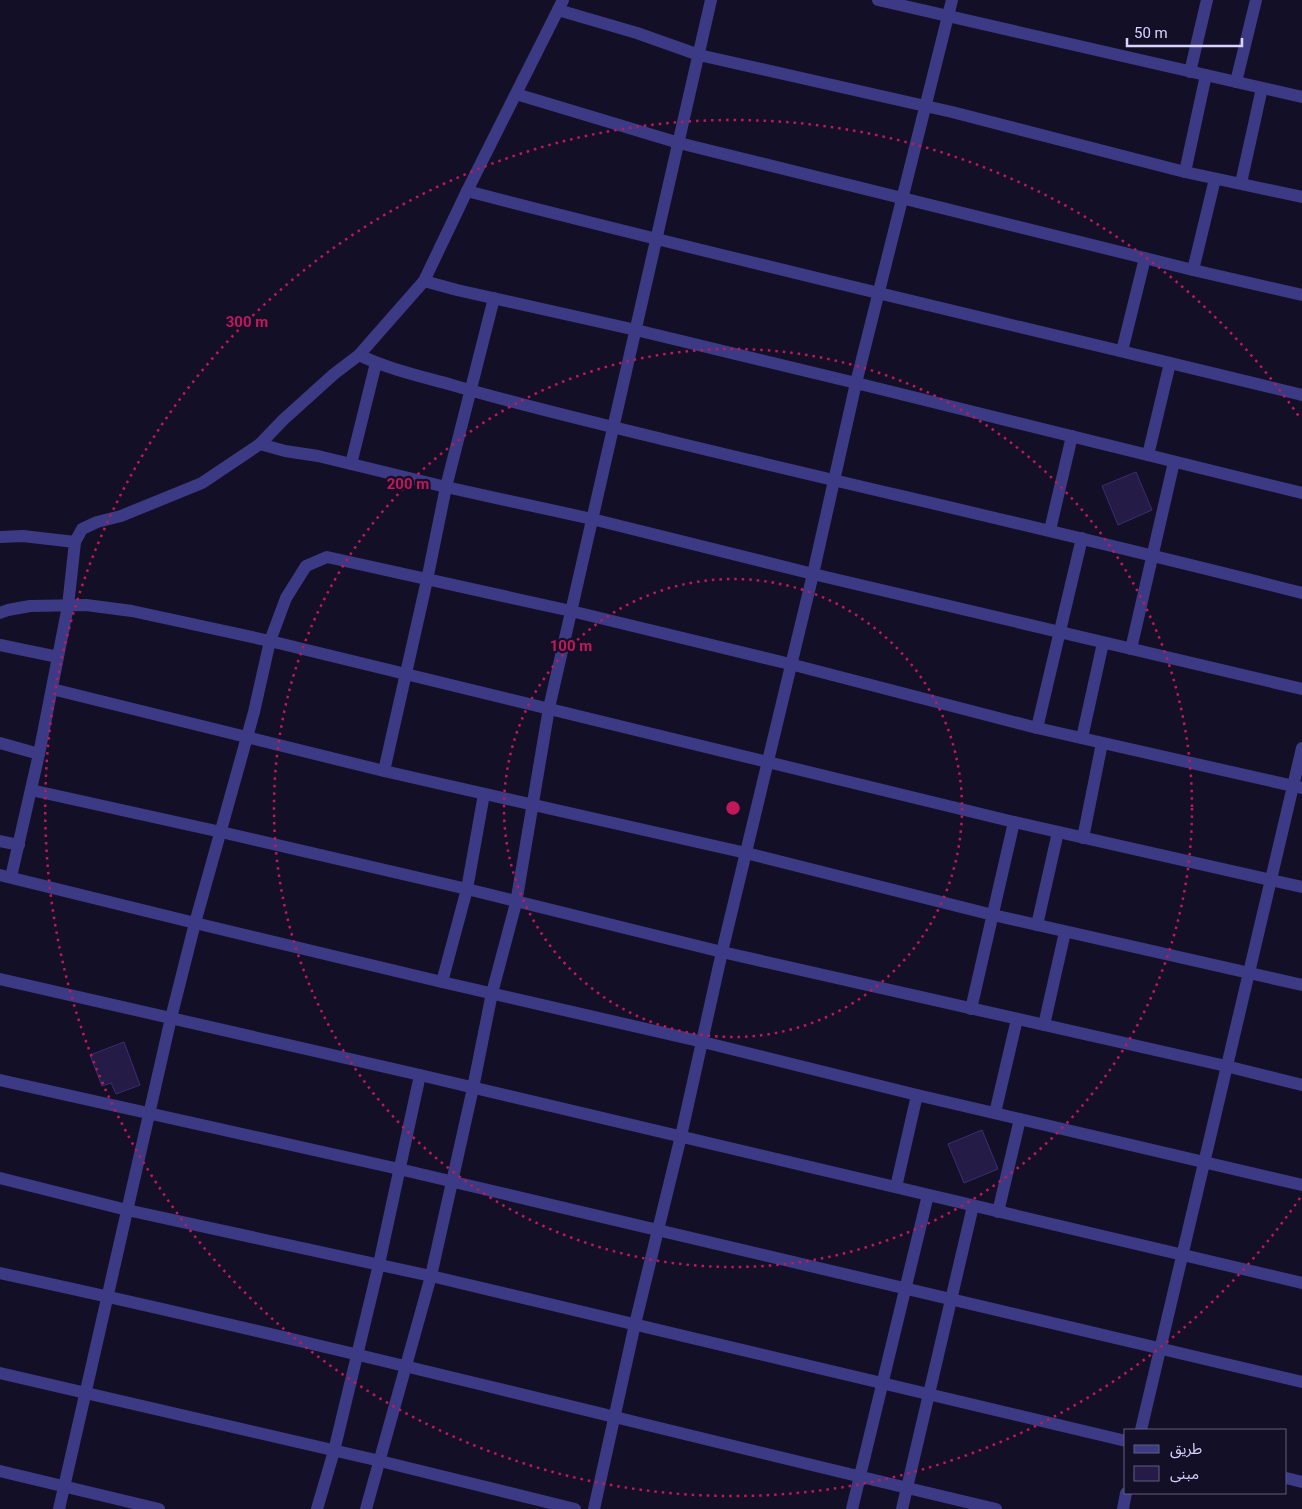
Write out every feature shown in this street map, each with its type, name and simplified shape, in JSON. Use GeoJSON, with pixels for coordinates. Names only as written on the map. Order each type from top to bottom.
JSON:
{"type":"FeatureCollection","features":[{"type":"Feature","properties":{"kind":"street"},"geometry":{"type":"LineString","coordinates":[[366,1509],[432,1276],[492,992],[516,902],[549,708],[711,0]]}},
{"type":"Feature","properties":{"kind":"street"},"geometry":{"type":"LineString","coordinates":[[878,0],[1302,97]]}},
{"type":"Feature","properties":{"kind":"street"},"geometry":{"type":"LineString","coordinates":[[594,1509],[635,1324],[681,1136],[790,664],[813,574],[856,382],[952,0]]}},
{"type":"Feature","properties":{"kind":"street"},"geometry":{"type":"LineString","coordinates":[[1190,72],[1207,0]]}},
{"type":"Feature","properties":{"kind":"street"},"geometry":{"type":"LineString","coordinates":[[1236,82],[1256,0]]}},
{"type":"Feature","properties":{"kind":"street"},"geometry":{"type":"LineString","coordinates":[[1302,197],[1185,172],[926,106],[699,55],[560,5],[424,281],[359,355],[334,374],[283,420],[260,444],[202,483],[82,529],[75,542],[68,606],[39,754],[19,845],[6,876],[442,982],[703,1042],[917,1096],[1302,1185]]}},
{"type":"Feature","properties":{"kind":"street"},"geometry":{"type":"LineString","coordinates":[[1185,172],[1206,75]]}},
{"type":"Feature","properties":{"kind":"street"},"geometry":{"type":"LineString","coordinates":[[1241,183],[1262,88]]}},
{"type":"Feature","properties":{"kind":"street"},"geometry":{"type":"LineString","coordinates":[[516,94],[678,143],[1193,270],[1302,295]]}},
{"type":"Feature","properties":{"kind":"street"},"geometry":{"type":"LineString","coordinates":[[1193,270],[1215,179]]}},
{"type":"Feature","properties":{"kind":"street"},"geometry":{"type":"LineString","coordinates":[[467,191],[656,240],[1302,395]]}},
{"type":"Feature","properties":{"kind":"street"},"geometry":{"type":"LineString","coordinates":[[1122,351],[1145,258]]}},
{"type":"Feature","properties":{"kind":"street"},"geometry":{"type":"LineString","coordinates":[[424,281],[856,382],[1302,493]]}},
{"type":"Feature","properties":{"kind":"street"},"geometry":{"type":"LineString","coordinates":[[384,771],[446,487],[494,298]]}},
{"type":"Feature","properties":{"kind":"street"},"geometry":{"type":"LineString","coordinates":[[359,355],[376,363],[471,390],[613,427],[1050,530],[1302,593]]}},
{"type":"Feature","properties":{"kind":"street"},"geometry":{"type":"LineString","coordinates":[[351,464],[376,363]]}},
{"type":"Feature","properties":{"kind":"street"},"geometry":{"type":"LineString","coordinates":[[1148,455],[1170,363]]}},
{"type":"Feature","properties":{"kind":"street"},"geometry":{"type":"LineString","coordinates":[[1050,530],[1072,436]]}},
{"type":"Feature","properties":{"kind":"street"},"geometry":{"type":"LineString","coordinates":[[260,444],[592,519],[813,574],[1302,689]]}},
{"type":"Feature","properties":{"kind":"street"},"geometry":{"type":"LineString","coordinates":[[1131,649],[1174,462]]}},
{"type":"Feature","properties":{"kind":"street"},"geometry":{"type":"LineString","coordinates":[[0,537],[23,536],[75,542]]}},
{"type":"Feature","properties":{"kind":"street"},"geometry":{"type":"LineString","coordinates":[[1037,728],[1082,538]]}},
{"type":"Feature","properties":{"kind":"street"},"geometry":{"type":"LineString","coordinates":[[59,1509],[171,1018],[195,923],[247,738],[270,641],[286,598],[306,566],[328,557],[368,565],[427,580],[571,611],[790,664],[1037,728],[1298,787]]}},
{"type":"Feature","properties":{"kind":"street"},"geometry":{"type":"LineString","coordinates":[[0,613],[30,606],[86,606],[132,611],[270,641],[1014,822],[1302,887]]}},
{"type":"Feature","properties":{"kind":"street"},"geometry":{"type":"LineString","coordinates":[[1082,738],[1103,643]]}},
{"type":"Feature","properties":{"kind":"street"},"geometry":{"type":"LineString","coordinates":[[0,645],[58,657]]}},
{"type":"Feature","properties":{"kind":"street"},"geometry":{"type":"LineString","coordinates":[[52,689],[384,771],[746,853],[993,915],[1302,985]]}},
{"type":"Feature","properties":{"kind":"street"},"geometry":{"type":"LineString","coordinates":[[0,743],[39,754]]}},
{"type":"Feature","properties":{"kind":"street"},"geometry":{"type":"LineString","coordinates":[[1083,838],[1102,743]]}},
{"type":"Feature","properties":{"kind":"street"},"geometry":{"type":"LineString","coordinates":[[1141,1429],[1248,972],[1271,879],[1298,787],[1302,748]]}},
{"type":"Feature","properties":{"kind":"street"},"geometry":{"type":"LineString","coordinates":[[31,790],[467,889],[722,952],[1226,1066],[1302,1085]]}},
{"type":"Feature","properties":{"kind":"street"},"geometry":{"type":"LineString","coordinates":[[442,982],[467,889],[484,794]]}},
{"type":"Feature","properties":{"kind":"street"},"geometry":{"type":"LineString","coordinates":[[971,1009],[1014,822]]}},
{"type":"Feature","properties":{"kind":"street"},"geometry":{"type":"LineString","coordinates":[[1037,925],[1058,832]]}},
{"type":"Feature","properties":{"kind":"street"},"geometry":{"type":"LineString","coordinates":[[0,841],[19,845]]}},
{"type":"Feature","properties":{"kind":"street"},"geometry":{"type":"LineString","coordinates":[[1044,1025],[1065,932]]}},
{"type":"Feature","properties":{"kind":"street"},"geometry":{"type":"LineString","coordinates":[[0,979],[420,1075],[1302,1283]]}},
{"type":"Feature","properties":{"kind":"street"},"geometry":{"type":"LineString","coordinates":[[995,1113],[1017,1019]]}},
{"type":"Feature","properties":{"kind":"street"},"geometry":{"type":"LineString","coordinates":[[317,1509],[334,1451],[420,1075]]}},
{"type":"Feature","properties":{"kind":"street"},"geometry":{"type":"LineString","coordinates":[[0,1080],[149,1115],[399,1169],[1302,1382]]}},
{"type":"Feature","properties":{"kind":"street"},"geometry":{"type":"LineString","coordinates":[[896,1187],[917,1096]]}},
{"type":"Feature","properties":{"kind":"street"},"geometry":{"type":"LineString","coordinates":[[998,1212],[1020,1119]]}},
{"type":"Feature","properties":{"kind":"street"},"geometry":{"type":"LineString","coordinates":[[0,1178],[127,1210],[432,1276],[1124,1441]]}},
{"type":"Feature","properties":{"kind":"street"},"geometry":{"type":"LineString","coordinates":[[852,1509],[928,1195]]}},
{"type":"Feature","properties":{"kind":"street"},"geometry":{"type":"LineString","coordinates":[[902,1509],[973,1206]]}},
{"type":"Feature","properties":{"kind":"street"},"geometry":{"type":"LineString","coordinates":[[0,1273],[406,1365],[615,1418],[996,1509]]}},
{"type":"Feature","properties":{"kind":"street"},"geometry":{"type":"LineString","coordinates":[[0,1373],[380,1461],[575,1509]]}},
{"type":"Feature","properties":{"kind":"street"},"geometry":{"type":"LineString","coordinates":[[0,1471],[159,1509]]}},
{"type":"Feature","properties":{"kind":"street"},"geometry":{"type":"LineString","coordinates":[[1287,1478],[1302,1482]]}},
{"type":"Feature","properties":{"kind":"street"},"geometry":{"type":"LineString","coordinates":[[1123,1509],[1126,1494]]}},
{"type":"Feature","properties":{"kind":"building"},"geometry":{"type":"Polygon","coordinates":[[[1136,472],[1152,510],[1118,525],[1102,486],[1136,472]]]}},
{"type":"Feature","properties":{"kind":"building"},"geometry":{"type":"Polygon","coordinates":[[[124,1042],[140,1085],[116,1094],[111,1083],[102,1086],[90,1055],[124,1042]]]}},
{"type":"Feature","properties":{"kind":"building"},"geometry":{"type":"Polygon","coordinates":[[[982,1130],[998,1169],[964,1183],[948,1144],[982,1130]]]}}]}
